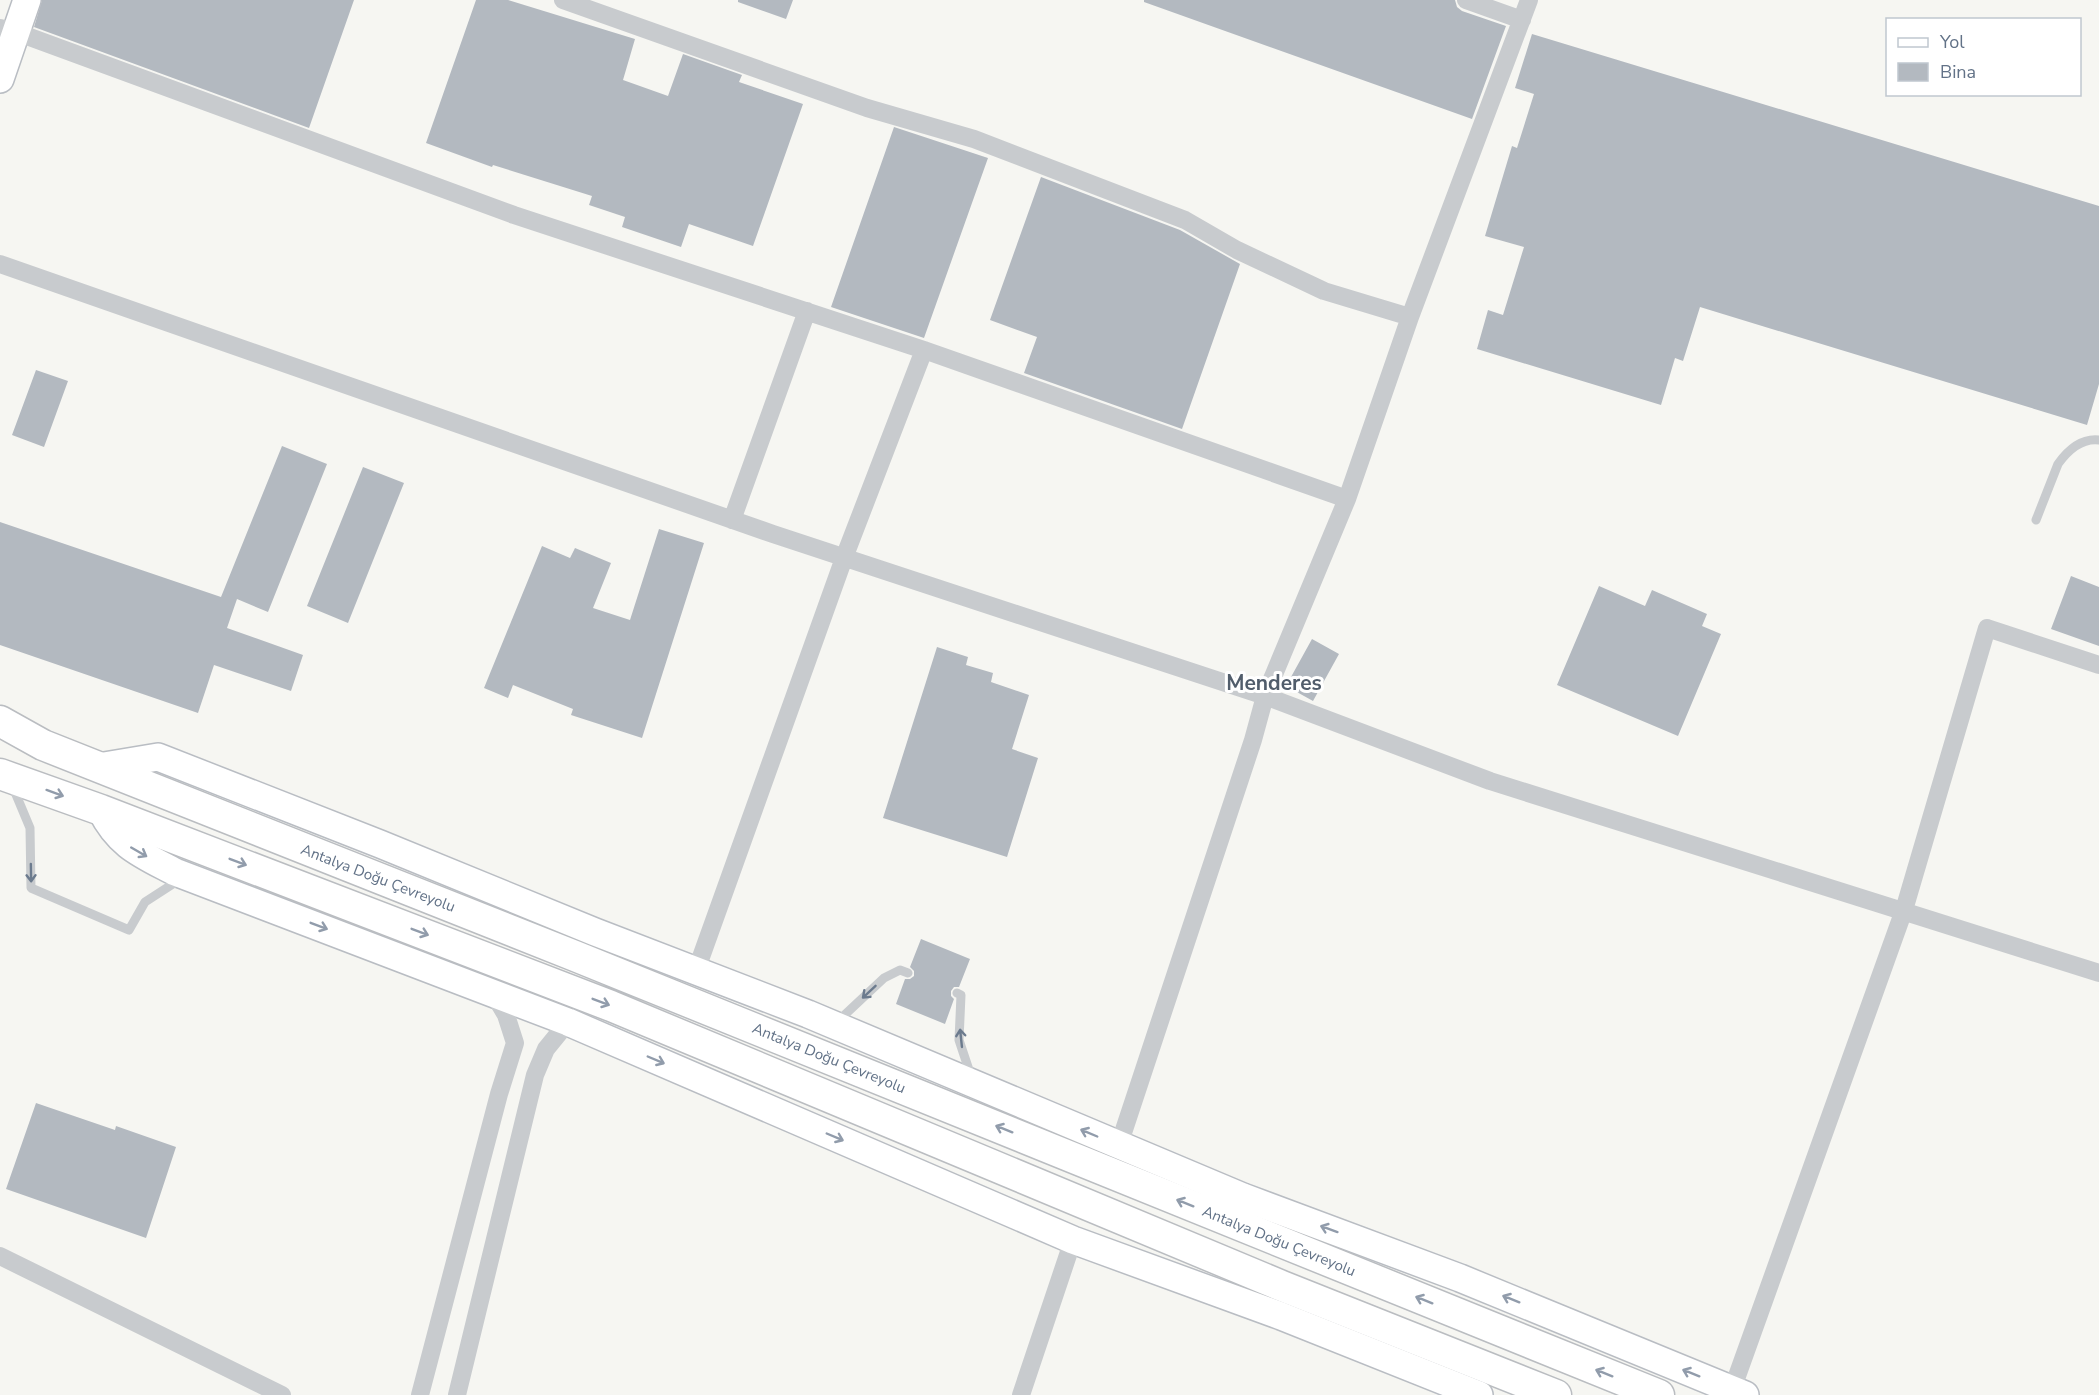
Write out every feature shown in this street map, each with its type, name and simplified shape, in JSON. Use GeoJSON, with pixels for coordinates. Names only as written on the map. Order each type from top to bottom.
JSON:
{"type":"FeatureCollection","features":[{"type":"Feature","properties":{"kind":"main road","name":"Antalya Doğu Çevreyolu"},"geometry":{"type":"LineString","coordinates":[[0,721],[43,745],[575,956],[1659,1395]]}},
{"type":"Feature","properties":{"kind":"main road"},"geometry":{"type":"LineString","coordinates":[[5,775],[611,1006],[1271,1282],[1556,1395]]}},
{"type":"Feature","properties":{"kind":"street"},"geometry":{"type":"LineString","coordinates":[[0,79],[8,30],[27,0]]}},
{"type":"Feature","properties":{"kind":"street"},"geometry":{"type":"LineString","coordinates":[[563,0],[867,108],[974,139],[1185,220],[1237,250],[1324,291],[1410,317]]}},
{"type":"Feature","properties":{"kind":"street"},"geometry":{"type":"LineString","coordinates":[[1466,0],[1522,20]]}},
{"type":"Feature","properties":{"kind":"street"},"geometry":{"type":"LineString","coordinates":[[1119,1145],[1253,740],[1265,696],[1347,499],[1410,317],[1529,0]]}},
{"type":"Feature","properties":{"kind":"street"},"geometry":{"type":"LineString","coordinates":[[8,30],[514,215],[924,350],[1347,499]]}},
{"type":"Feature","properties":{"kind":"street"},"geometry":{"type":"LineString","coordinates":[[0,264],[732,520],[1265,696],[1490,781],[2099,973]]}},
{"type":"Feature","properties":{"kind":"street"},"geometry":{"type":"LineString","coordinates":[[732,520],[807,311]]}},
{"type":"Feature","properties":{"kind":"street"},"geometry":{"type":"LineString","coordinates":[[696,971],[844,558],[924,350]]}},
{"type":"Feature","properties":{"kind":"street"},"geometry":{"type":"LineString","coordinates":[[98,767],[158,757],[834,1025],[1243,1197],[1460,1278],[1739,1392],[1904,910],[1987,628],[2099,666]]}},
{"type":"Feature","properties":{"kind":"street"},"geometry":{"type":"LineString","coordinates":[[101,810],[110,828],[128,846],[185,876],[568,1022],[1073,1240],[1281,1316],[1479,1395]]}},
{"type":"Feature","properties":{"kind":"street"},"geometry":{"type":"LineString","coordinates":[[420,1395],[499,1094],[515,1043],[507,1014],[493,993]]}},
{"type":"Feature","properties":{"kind":"street"},"geometry":{"type":"LineString","coordinates":[[457,1395],[535,1075],[546,1049],[568,1022]]}},
{"type":"Feature","properties":{"kind":"street"},"geometry":{"type":"LineString","coordinates":[[1021,1395],[1073,1240]]}},
{"type":"Feature","properties":{"kind":"street"},"geometry":{"type":"LineString","coordinates":[[0,1256],[282,1395]]}},
{"type":"Feature","properties":{"kind":"lane"},"geometry":{"type":"LineString","coordinates":[[2036,520],[2058,464],[2064,456],[2083,442],[2099,440]]}},
{"type":"Feature","properties":{"kind":"lane"},"geometry":{"type":"LineString","coordinates":[[5,775],[30,828],[31,888],[129,930],[145,902],[185,876]]}},
{"type":"Feature","properties":{"kind":"lane"},"geometry":{"type":"LineString","coordinates":[[834,1025],[884,978],[900,970],[908,973]]}},
{"type":"Feature","properties":{"kind":"lane"},"geometry":{"type":"LineString","coordinates":[[957,993],[961,994],[959,1040],[974,1084]]}},
{"type":"Feature","properties":{"kind":"building"},"geometry":{"type":"Polygon","coordinates":[[[42,0],[354,0],[309,128],[34,27],[42,0]]]}},
{"type":"Feature","properties":{"kind":"building"},"geometry":{"type":"Polygon","coordinates":[[[476,0],[508,0],[635,39],[623,80],[668,96],[683,54],[742,75],[739,82],[803,104],[753,246],[689,224],[681,247],[622,227],[625,217],[589,205],[592,196],[493,165],[492,167],[426,143],[476,0]]]}},
{"type":"Feature","properties":{"kind":"building"},"geometry":{"type":"Polygon","coordinates":[[[738,0],[793,0],[786,19],[738,2],[738,0]]]}},
{"type":"Feature","properties":{"kind":"building"},"geometry":{"type":"Polygon","coordinates":[[[1144,0],[1455,0],[1457,7],[1462,11],[1506,26],[1472,119],[1144,2],[1144,0]]]}},
{"type":"Feature","properties":{"kind":"building"},"geometry":{"type":"Polygon","coordinates":[[[1532,34],[2099,206],[2099,384],[2087,425],[1700,307],[1683,361],[1675,358],[1661,405],[1477,349],[1488,310],[1503,315],[1524,247],[1485,236],[1512,146],[1517,148],[1534,94],[1515,88],[1532,34]]]}},
{"type":"Feature","properties":{"kind":"building"},"geometry":{"type":"Polygon","coordinates":[[[894,127],[988,158],[924,338],[831,307],[894,127]]]}},
{"type":"Feature","properties":{"kind":"building"},"geometry":{"type":"Polygon","coordinates":[[[1041,177],[1180,230],[1240,264],[1182,429],[1024,373],[1037,337],[990,320],[1041,177]]]}},
{"type":"Feature","properties":{"kind":"building"},"geometry":{"type":"Polygon","coordinates":[[[36,370],[68,381],[44,447],[12,435],[36,370]]]}},
{"type":"Feature","properties":{"kind":"building"},"geometry":{"type":"Polygon","coordinates":[[[282,446],[327,464],[268,612],[237,599],[227,628],[303,655],[291,691],[214,665],[198,713],[0,645],[0,522],[221,597],[282,446]]]}},
{"type":"Feature","properties":{"kind":"building"},"geometry":{"type":"Polygon","coordinates":[[[363,467],[404,483],[348,623],[307,606],[363,467]]]}},
{"type":"Feature","properties":{"kind":"building"},"geometry":{"type":"Polygon","coordinates":[[[659,529],[704,543],[642,738],[571,715],[573,709],[513,685],[508,698],[484,688],[542,546],[570,558],[575,548],[611,563],[593,608],[630,620],[659,529]]]}},
{"type":"Feature","properties":{"kind":"building"},"geometry":{"type":"Polygon","coordinates":[[[2071,576],[2099,587],[2099,646],[2051,629],[2071,576]]]}},
{"type":"Feature","properties":{"kind":"building"},"geometry":{"type":"Polygon","coordinates":[[[1599,586],[1645,606],[1652,590],[1707,614],[1702,626],[1721,634],[1678,736],[1557,685],[1599,586]]]}},
{"type":"Feature","properties":{"kind":"building"},"geometry":{"type":"Polygon","coordinates":[[[1312,639],[1339,654],[1313,701],[1286,686],[1312,639]]]}},
{"type":"Feature","properties":{"kind":"building"},"geometry":{"type":"Polygon","coordinates":[[[937,647],[968,657],[966,665],[993,673],[991,682],[1029,695],[1012,749],[1038,758],[1007,857],[883,818],[937,647]]]}},
{"type":"Feature","properties":{"kind":"building"},"geometry":{"type":"Polygon","coordinates":[[[921,939],[970,959],[959,987],[954,987],[951,991],[954,999],[945,1024],[896,1004],[905,979],[914,976],[914,971],[910,967],[921,939]]]}},
{"type":"Feature","properties":{"kind":"building"},"geometry":{"type":"Polygon","coordinates":[[[36,1103],[115,1130],[116,1126],[176,1147],[146,1238],[6,1189],[36,1103]]]}},
{"type":"Feature","properties":{"kind":"district","name":"Menderes"},"geometry":{"type":"Point","coordinates":[1274,683]}}]}
